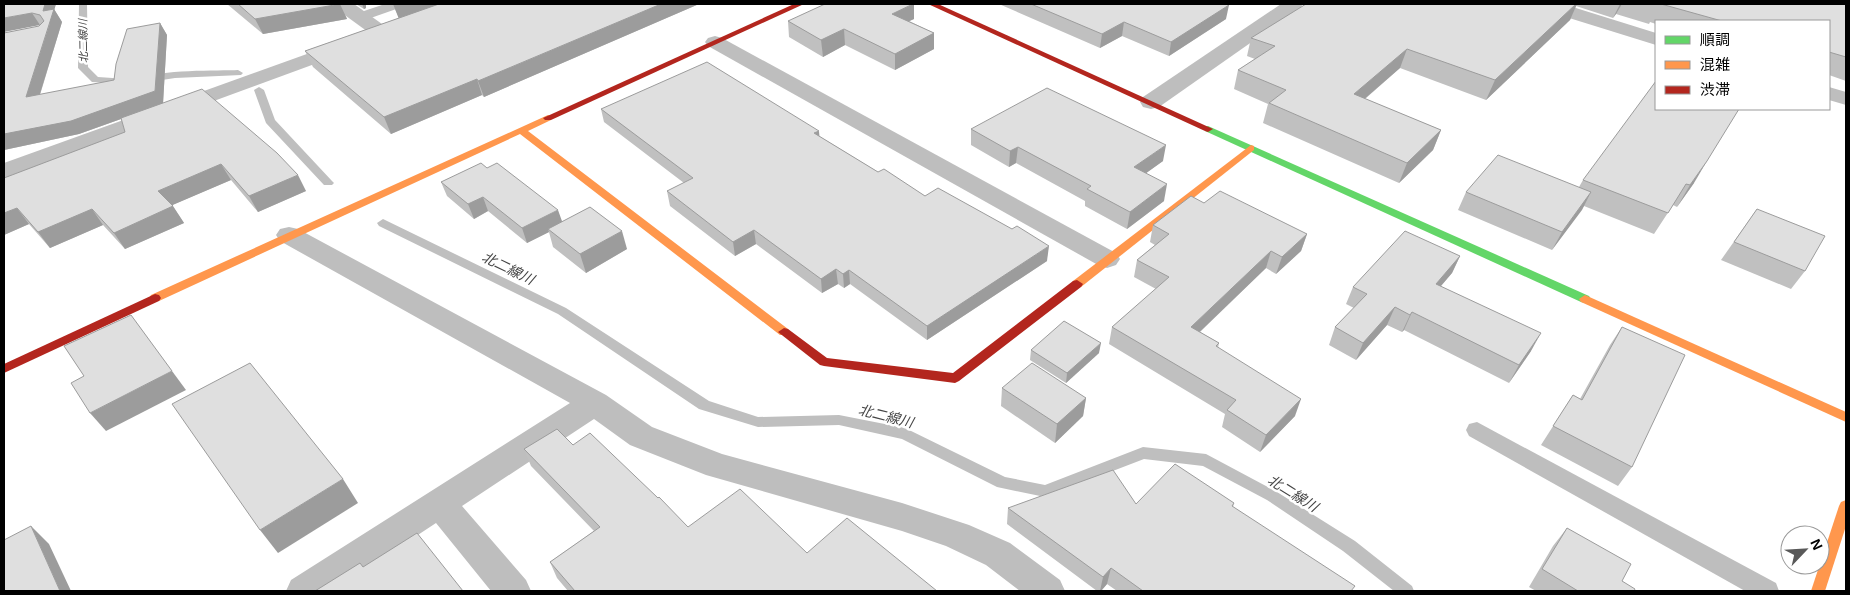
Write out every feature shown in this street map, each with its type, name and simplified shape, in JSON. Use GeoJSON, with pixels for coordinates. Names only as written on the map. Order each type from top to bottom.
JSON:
{"type":"FeatureCollection","features":[{"type":"Feature","properties":{"kind":"main road"},"geometry":{"type":"LineString","coordinates":[[4,369],[289,235],[800,4]]}},
{"type":"Feature","properties":{"kind":"main road"},"geometry":{"type":"LineString","coordinates":[[932,4],[1846,417]]}},
{"type":"Feature","properties":{"kind":"main road"},"geometry":{"type":"LineString","coordinates":[[521,130],[824,362],[955,378],[1251,148]]}},
{"type":"Feature","properties":{"kind":"main road"},"geometry":{"type":"LineString","coordinates":[[1818,591],[1846,506]]}},
{"type":"Feature","properties":{"kind":"street"},"geometry":{"type":"LineString","coordinates":[[4,171],[391,30],[360,17],[342,4]]}},
{"type":"Feature","properties":{"kind":"street"},"geometry":{"type":"LineString","coordinates":[[1544,4],[1655,39]]}},
{"type":"Feature","properties":{"kind":"street"},"geometry":{"type":"LineString","coordinates":[[1151,102],[1284,5]]}},
{"type":"Feature","properties":{"kind":"street"},"geometry":{"type":"LineString","coordinates":[[715,42],[1107,260]]}},
{"type":"Feature","properties":{"kind":"street"},"geometry":{"type":"LineString","coordinates":[[1830,93],[1846,99]]}},
{"type":"Feature","properties":{"kind":"street"},"geometry":{"type":"LineString","coordinates":[[289,235],[595,403],[641,436],[717,466],[902,517],[957,535],[998,554],[1047,591]]}},
{"type":"Feature","properties":{"kind":"street"},"geometry":{"type":"LineString","coordinates":[[304,591],[595,403]]}},
{"type":"Feature","properties":{"kind":"street"},"geometry":{"type":"LineString","coordinates":[[440,504],[513,591]]}},
{"type":"Feature","properties":{"kind":"lane"},"geometry":{"type":"LineString","coordinates":[[360,17],[397,4]]}},
{"type":"Feature","properties":{"kind":"lane"},"geometry":{"type":"LineString","coordinates":[[1477,430],[1767,591]]}},
{"type":"Feature","properties":{"kind":"building"},"geometry":{"type":"Polygon","coordinates":[[[4,4],[45,4],[43,11],[54,9],[26,97],[114,80],[116,64],[127,29],[160,23],[155,91],[71,121],[4,134],[4,33],[39,26],[44,21],[40,15],[32,13],[4,18],[4,4]]]}},
{"type":"Feature","properties":{"kind":"building"},"geometry":{"type":"Polygon","coordinates":[[[238,4],[340,4],[255,19],[238,4]]]}},
{"type":"Feature","properties":{"kind":"building"},"geometry":{"type":"Polygon","coordinates":[[[439,4],[661,4],[478,81],[477,79],[384,117],[305,51],[439,4]]]}},
{"type":"Feature","properties":{"kind":"building"},"geometry":{"type":"Polygon","coordinates":[[[825,4],[913,4],[892,14],[934,33],[895,54],[844,29],[821,40],[788,21],[825,4]]]}},
{"type":"Feature","properties":{"kind":"building"},"geometry":{"type":"Polygon","coordinates":[[[1031,4],[1229,5],[1171,42],[1124,22],[1102,34],[1031,4]]]}},
{"type":"Feature","properties":{"kind":"building"},"geometry":{"type":"Polygon","coordinates":[[[1306,4],[1576,4],[1495,80],[1407,49],[1354,94],[1441,130],[1407,163],[1269,103],[1286,90],[1238,70],[1275,46],[1251,38],[1306,4]]]}},
{"type":"Feature","properties":{"kind":"building"},"geometry":{"type":"Polygon","coordinates":[[[1661,4],[1846,4],[1846,57],[1830,52],[1830,20],[1718,20],[1661,4]]]}},
{"type":"Feature","properties":{"kind":"building"},"geometry":{"type":"Polygon","coordinates":[[[707,62],[819,131],[814,133],[878,172],[884,169],[925,196],[938,188],[1012,229],[1017,226],[1049,246],[927,326],[849,270],[843,274],[836,269],[821,279],[754,230],[733,242],[667,191],[693,178],[601,109],[707,62]]]}},
{"type":"Feature","properties":{"kind":"building"},"geometry":{"type":"Polygon","coordinates":[[[1655,82],[1655,110],[1738,110],[1707,161],[1690,185],[1686,184],[1668,213],[1583,180],[1655,82]]]}},
{"type":"Feature","properties":{"kind":"building"},"geometry":{"type":"Polygon","coordinates":[[[1047,88],[1166,145],[1134,167],[1167,184],[1130,212],[1087,189],[1091,186],[1018,147],[1010,151],[971,129],[1047,88]]]}},
{"type":"Feature","properties":{"kind":"building"},"geometry":{"type":"Polygon","coordinates":[[[202,89],[277,153],[298,175],[249,196],[221,164],[158,191],[173,206],[114,233],[92,209],[38,232],[17,208],[4,213],[4,178],[125,132],[121,118],[202,89]]]}},
{"type":"Feature","properties":{"kind":"building"},"geometry":{"type":"Polygon","coordinates":[[[1498,155],[1591,192],[1562,232],[1466,192],[1498,155]]]}},
{"type":"Feature","properties":{"kind":"building"},"geometry":{"type":"Polygon","coordinates":[[[481,163],[487,168],[497,163],[558,210],[522,228],[483,197],[468,204],[441,182],[481,163]]]}},
{"type":"Feature","properties":{"kind":"building"},"geometry":{"type":"Polygon","coordinates":[[[1220,191],[1307,234],[1282,257],[1271,251],[1191,327],[1219,343],[1216,346],[1301,399],[1266,435],[1227,410],[1236,400],[1112,327],[1169,277],[1137,260],[1169,234],[1153,225],[1191,196],[1204,203],[1220,191]]]}},
{"type":"Feature","properties":{"kind":"building"},"geometry":{"type":"Polygon","coordinates":[[[590,207],[622,231],[580,254],[548,229],[590,207]]]}},
{"type":"Feature","properties":{"kind":"building"},"geometry":{"type":"Polygon","coordinates":[[[1757,209],[1825,236],[1805,271],[1734,242],[1757,209]]]}},
{"type":"Feature","properties":{"kind":"building"},"geometry":{"type":"Polygon","coordinates":[[[1405,231],[1460,256],[1436,284],[1541,333],[1519,365],[1412,312],[1410,315],[1395,307],[1363,343],[1335,327],[1367,294],[1353,287],[1405,231]]]}},
{"type":"Feature","properties":{"kind":"building"},"geometry":{"type":"Polygon","coordinates":[[[131,315],[172,371],[90,413],[71,383],[84,376],[64,346],[131,315]]]}},
{"type":"Feature","properties":{"kind":"building"},"geometry":{"type":"Polygon","coordinates":[[[1064,321],[1101,343],[1067,373],[1031,350],[1064,321]]]}},
{"type":"Feature","properties":{"kind":"building"},"geometry":{"type":"Polygon","coordinates":[[[1622,327],[1685,355],[1632,467],[1553,426],[1573,395],[1582,400],[1622,327]]]}},
{"type":"Feature","properties":{"kind":"building"},"geometry":{"type":"Polygon","coordinates":[[[250,363],[343,479],[260,530],[172,404],[250,363]]]}},
{"type":"Feature","properties":{"kind":"building"},"geometry":{"type":"Polygon","coordinates":[[[1032,363],[1086,398],[1057,424],[1002,388],[1032,363]]]}},
{"type":"Feature","properties":{"kind":"building"},"geometry":{"type":"Polygon","coordinates":[[[557,429],[573,445],[590,433],[659,497],[688,527],[740,489],[807,553],[847,518],[937,591],[575,591],[550,562],[600,527],[524,449],[557,429]]]}},
{"type":"Feature","properties":{"kind":"building"},"geometry":{"type":"Polygon","coordinates":[[[1175,464],[1234,503],[1232,506],[1355,586],[1351,591],[1143,591],[1111,568],[1103,577],[1008,508],[1113,470],[1136,504],[1175,464]]]}},
{"type":"Feature","properties":{"kind":"building"},"geometry":{"type":"Polygon","coordinates":[[[31,526],[60,591],[4,591],[4,540],[31,526]]]}},
{"type":"Feature","properties":{"kind":"building"},"geometry":{"type":"Polygon","coordinates":[[[1567,528],[1631,564],[1622,581],[1635,589],[1634,591],[1578,591],[1542,569],[1567,528]]]}},
{"type":"Feature","properties":{"kind":"building"},"geometry":{"type":"Polygon","coordinates":[[[417,533],[463,591],[315,591],[360,563],[363,567],[417,533]]]}},
{"type":"Feature","properties":{"kind":"waterway","name":"北二線川"},"geometry":{"type":"LineString","coordinates":[[83,4],[83,68],[95,80],[127,82]]}},
{"type":"Feature","properties":{"kind":"waterway","name":"北二線川"},"geometry":{"type":"LineString","coordinates":[[149,79],[175,75],[238,73]]}},
{"type":"Feature","properties":{"kind":"waterway","name":"北二線川"},"geometry":{"type":"LineString","coordinates":[[259,90],[270,121],[328,183]]}},
{"type":"Feature","properties":{"kind":"waterway","name":"北二線川"},"geometry":{"type":"LineString","coordinates":[[383,223],[562,311],[704,405],[758,422],[839,420],[905,434],[1002,483],[1045,491],[1143,453],[1206,460],[1272,496],[1349,546],[1406,591]]}},
{"type":"Feature","properties":{"kind":"traffic: fast"},"geometry":{"type":"LineString","coordinates":[[1208,129],[1585,299]]}},
{"type":"Feature","properties":{"kind":"traffic: slow"},"geometry":{"type":"LineString","coordinates":[[155,298],[548,118]]}},
{"type":"Feature","properties":{"kind":"traffic: slow"},"geometry":{"type":"LineString","coordinates":[[521,130],[784,332]]}},
{"type":"Feature","properties":{"kind":"traffic: slow"},"geometry":{"type":"LineString","coordinates":[[1077,284],[1251,148]]}},
{"type":"Feature","properties":{"kind":"traffic: slow"},"geometry":{"type":"LineString","coordinates":[[1585,299],[1846,417]]}},
{"type":"Feature","properties":{"kind":"traffic: slow"},"geometry":{"type":"LineString","coordinates":[[1818,591],[1846,506]]}},
{"type":"Feature","properties":{"kind":"traffic: jam"},"geometry":{"type":"LineString","coordinates":[[548,118],[800,4]]}},
{"type":"Feature","properties":{"kind":"traffic: jam"},"geometry":{"type":"LineString","coordinates":[[932,4],[1208,129]]}},
{"type":"Feature","properties":{"kind":"traffic: jam"},"geometry":{"type":"LineString","coordinates":[[784,332],[824,362],[955,378],[1077,284]]}},
{"type":"Feature","properties":{"kind":"traffic: jam"},"geometry":{"type":"LineString","coordinates":[[4,369],[155,298]]}}]}
